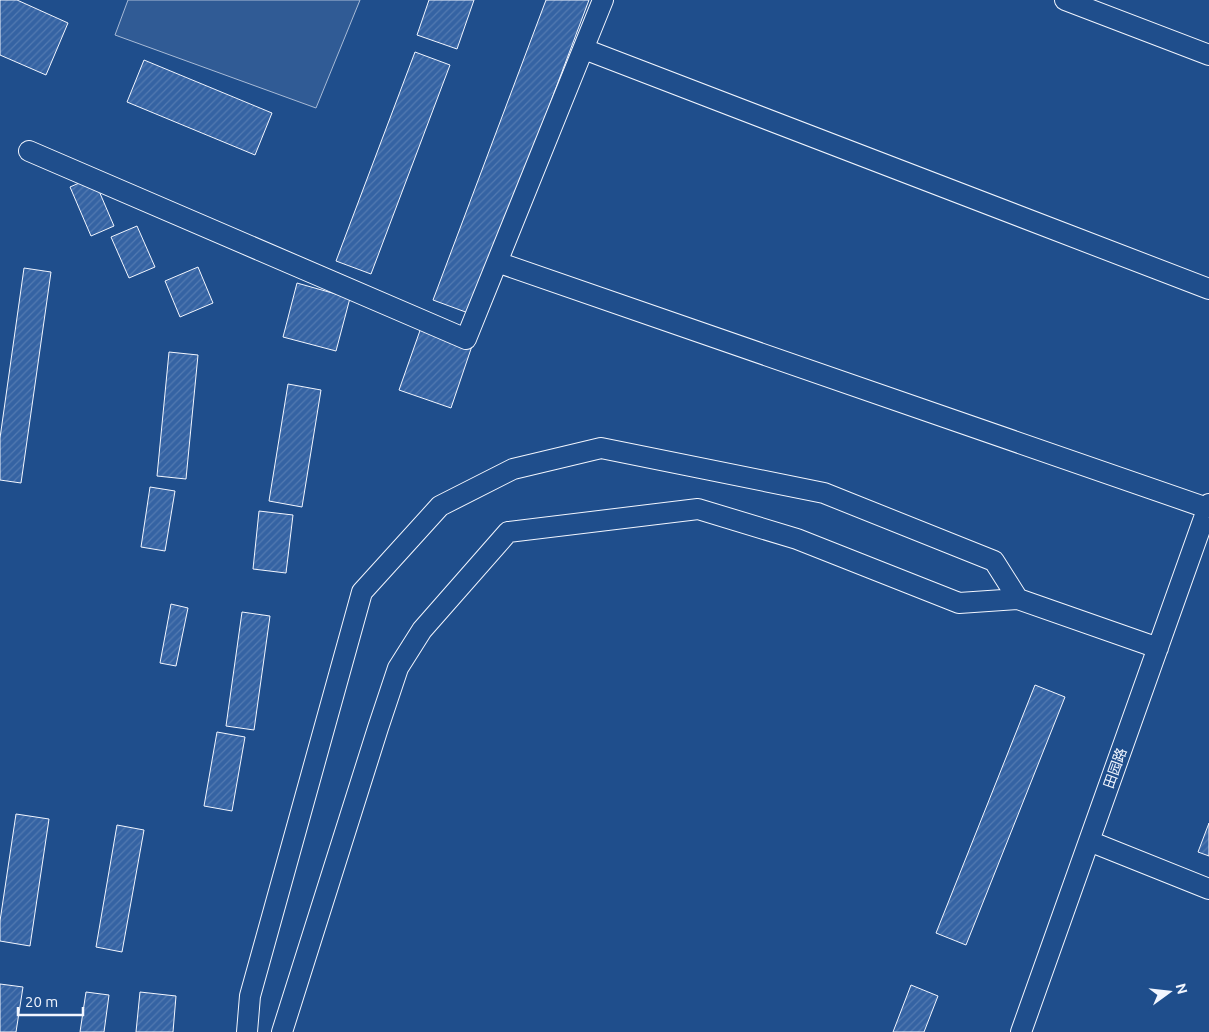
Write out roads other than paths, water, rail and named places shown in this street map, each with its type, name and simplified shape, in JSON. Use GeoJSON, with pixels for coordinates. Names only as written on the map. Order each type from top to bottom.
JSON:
{"type":"FeatureCollection","features":[{"type":"Feature","properties":{"kind":"street"},"geometry":{"type":"LineString","coordinates":[[30,151],[466,339],[603,0]]}},
{"type":"Feature","properties":{"kind":"street"},"geometry":{"type":"LineString","coordinates":[[1065,0],[1209,54]]}},
{"type":"Feature","properties":{"kind":"street"},"geometry":{"type":"LineString","coordinates":[[584,49],[1209,289]]}},
{"type":"Feature","properties":{"kind":"street"},"geometry":{"type":"LineString","coordinates":[[497,262],[1208,506]]}},
{"type":"Feature","properties":{"kind":"street"},"geometry":{"type":"LineString","coordinates":[[247,1032],[250,996],[362,592],[440,506],[513,469],[601,448],[824,493],[994,561],[1018,599]]}},
{"type":"Feature","properties":{"kind":"street","name":"田园路"},"geometry":{"type":"LineString","coordinates":[[1021,1032],[1208,506]]}},
{"type":"Feature","properties":{"kind":"street"},"geometry":{"type":"LineString","coordinates":[[282,1032],[398,668],[422,630],[508,532],[698,509],[797,539],[959,603],[1018,599],[1158,648]]}},
{"type":"Feature","properties":{"kind":"street"},"geometry":{"type":"LineString","coordinates":[[1089,841],[1209,890]]}}]}
